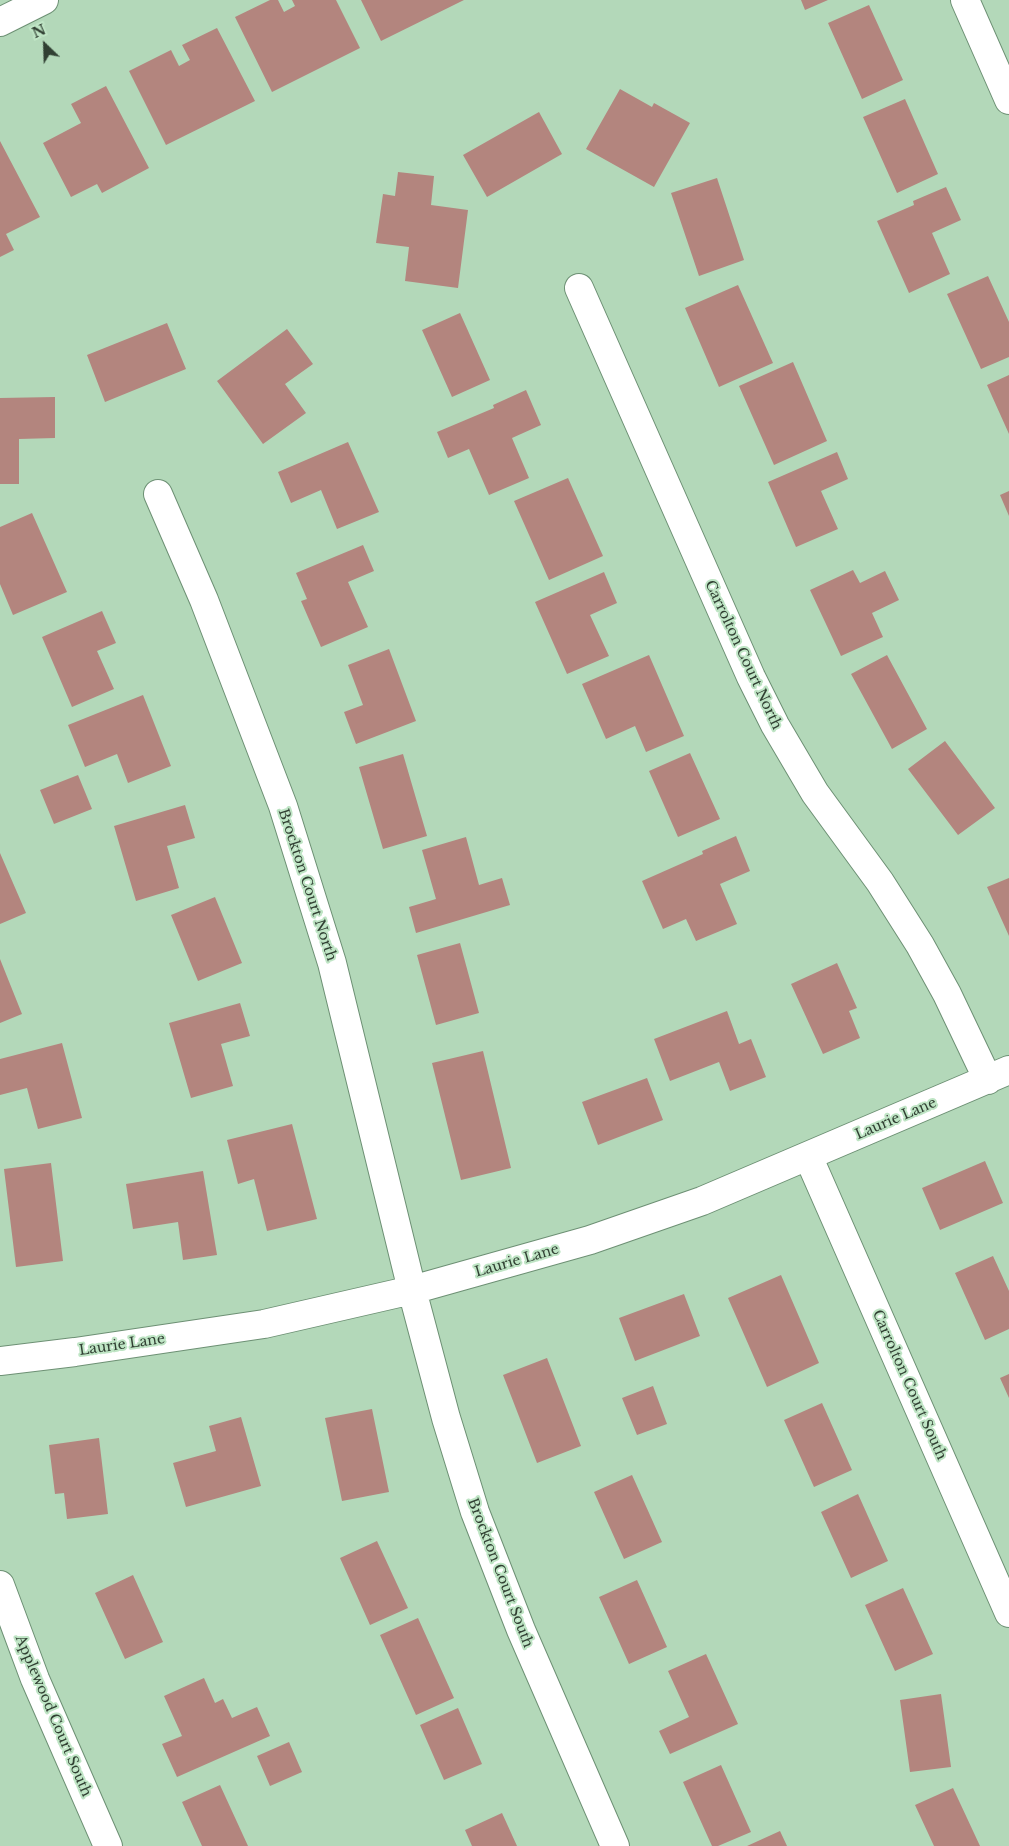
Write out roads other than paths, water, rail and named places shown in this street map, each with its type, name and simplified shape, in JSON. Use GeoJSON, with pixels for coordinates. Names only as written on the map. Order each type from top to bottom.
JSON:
{"type":"FeatureCollection","features":[{"type":"Feature","properties":{"kind":"street"},"geometry":{"type":"LineString","coordinates":[[0,22],[44,0]]}},
{"type":"Feature","properties":{"kind":"street"},"geometry":{"type":"LineString","coordinates":[[965,0],[1009,100]]}},
{"type":"Feature","properties":{"kind":"street","name":"Carrolton Court North"},"geometry":{"type":"LineString","coordinates":[[579,288],[751,677],[775,725],[815,793],[880,882],[998,1075]]}},
{"type":"Feature","properties":{"kind":"street","name":"Brockton Court North"},"geometry":{"type":"LineString","coordinates":[[158,494],[204,600],[286,816],[332,963],[412,1290]]}},
{"type":"Feature","properties":{"kind":"street","name":"Laurie Lane"},"geometry":{"type":"LineString","coordinates":[[0,1361],[264,1324],[412,1290],[590,1240],[702,1201],[998,1075]]}},
{"type":"Feature","properties":{"kind":"street","name":"Carrolton Court South"},"geometry":{"type":"LineString","coordinates":[[808,1156],[1009,1613]]}},
{"type":"Feature","properties":{"kind":"street","name":"Brockton Court South"},"geometry":{"type":"LineString","coordinates":[[412,1290],[457,1458],[487,1544],[521,1630],[615,1846]]}},
{"type":"Feature","properties":{"kind":"street","name":"Applewood Court South"},"geometry":{"type":"LineString","coordinates":[[0,1585],[35,1679],[108,1846]]}}]}
